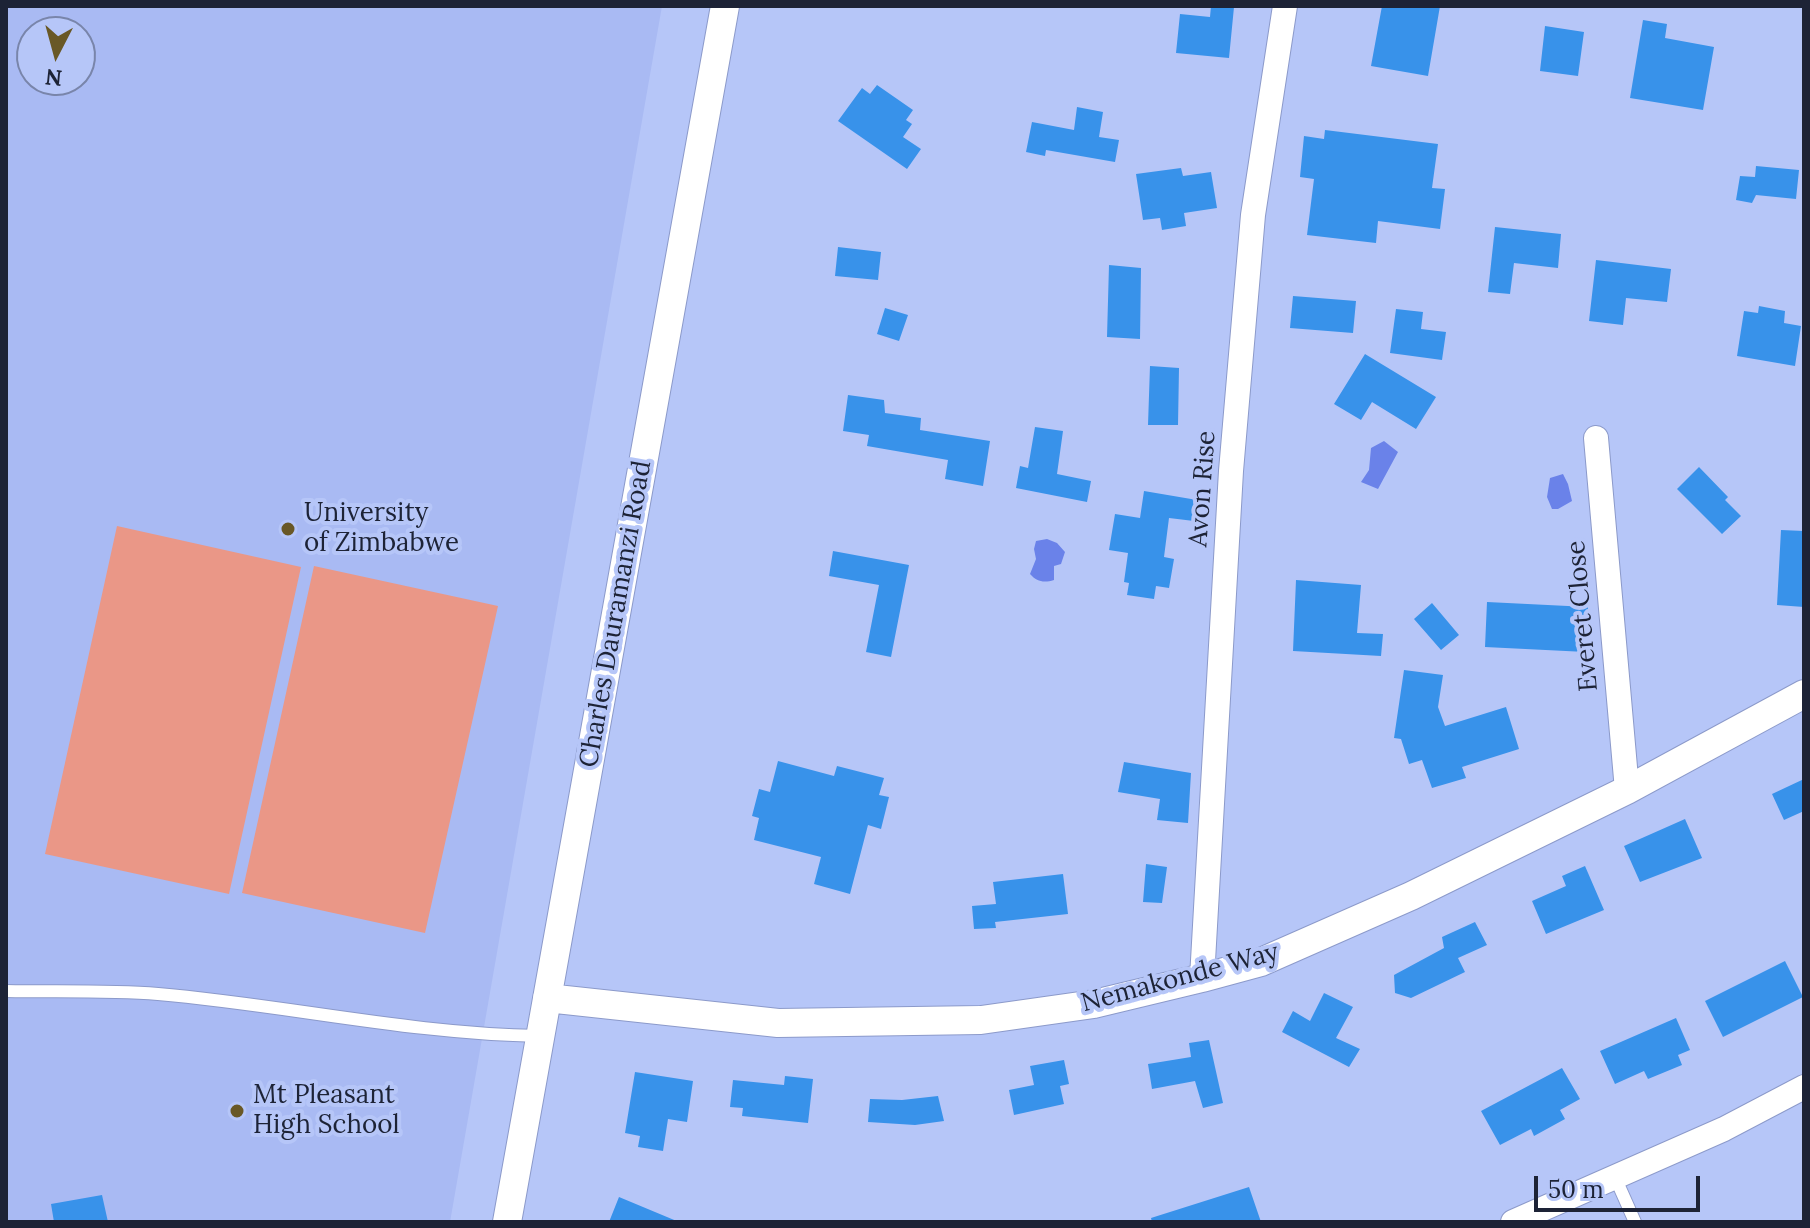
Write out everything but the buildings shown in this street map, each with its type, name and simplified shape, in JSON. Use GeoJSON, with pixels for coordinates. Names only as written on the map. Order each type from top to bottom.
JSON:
{"type":"FeatureCollection","features":[{"type":"Feature","properties":{"kind":"street","name":"Charles Dauramanzi Road"},"geometry":{"type":"LineString","coordinates":[[507,1222],[725,6]]}},
{"type":"Feature","properties":{"kind":"street","name":"Avon Rise"},"geometry":{"type":"LineString","coordinates":[[1202,978],[1231,471],[1253,215],[1285,6]]}},
{"type":"Feature","properties":{"kind":"street","name":"Everet Close"},"geometry":{"type":"LineString","coordinates":[[1596,438],[1627,790]]}},
{"type":"Feature","properties":{"kind":"street","name":"Nemakonde Way"},"geometry":{"type":"LineString","coordinates":[[547,998],[778,1023],[981,1020],[1094,1004],[1202,978],[1261,962],[1411,896],[1627,790],[1804,694]]}},
{"type":"Feature","properties":{"kind":"street"},"geometry":{"type":"LineString","coordinates":[[1513,1222],[1724,1129],[1804,1087]]}},
{"type":"Feature","properties":{"kind":"lane"},"geometry":{"type":"LineString","coordinates":[[6,991],[158,994],[405,1027],[541,1036]]}},
{"type":"Feature","properties":{"kind":"lane"},"geometry":{"type":"LineString","coordinates":[[1615,1177],[1635,1222]]}},
{"type":"Feature","properties":{"kind":"shaded area","name":"University of Zimbabwe"},"geometry":{"type":"Polygon","coordinates":[[[6,6],[662,6],[450,1222],[6,1222],[6,6]]]}},
{"type":"Feature","properties":{"kind":"shaded area"},"geometry":{"type":"Polygon","coordinates":[[[117,526],[301,567],[229,894],[45,854],[117,526]]]}},
{"type":"Feature","properties":{"kind":"shaded area"},"geometry":{"type":"Polygon","coordinates":[[[314,566],[498,606],[425,933],[242,893],[314,566]]]}},
{"type":"Feature","properties":{"kind":"water"},"geometry":{"type":"Polygon","coordinates":[[[1384,441],[1398,452],[1378,489],[1361,482],[1369,470],[1371,448],[1384,441]]]}},
{"type":"Feature","properties":{"kind":"water"},"geometry":{"type":"Polygon","coordinates":[[[1563,474],[1572,501],[1552,509],[1547,497],[1550,478],[1563,474]]]}},
{"type":"Feature","properties":{"kind":"water"},"geometry":{"type":"Polygon","coordinates":[[[1047,539],[1057,543],[1065,552],[1061,564],[1054,566],[1054,580],[1044,582],[1030,574],[1036,559],[1036,541],[1047,539]]]}},
{"type":"Feature","properties":{"kind":"place","name":"University of Zimbabwe"},"geometry":{"type":"Point","coordinates":[288,529]}},
{"type":"Feature","properties":{"kind":"place","name":"Mt Pleasant High School"},"geometry":{"type":"Point","coordinates":[237,1111]}}]}
